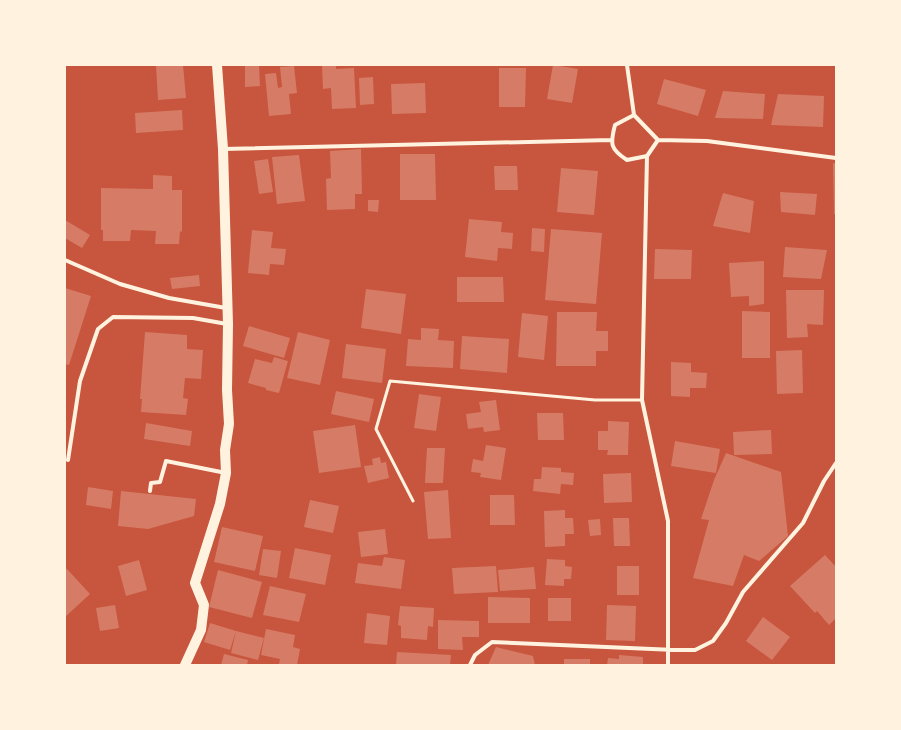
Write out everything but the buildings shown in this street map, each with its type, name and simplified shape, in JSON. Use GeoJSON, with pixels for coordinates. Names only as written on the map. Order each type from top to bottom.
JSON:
{"type":"FeatureCollection","features":[{"type":"Feature","properties":{"kind":"main road"},"geometry":{"type":"LineString","coordinates":[[185,665],[201,630],[204,605],[195,583],[220,504],[226,473],[225,450],[229,424],[227,390],[228,324],[223,149],[217,65]]}},
{"type":"Feature","properties":{"kind":"street"},"geometry":{"type":"LineString","coordinates":[[627,65],[634,116],[658,140],[706,141],[836,158]]}},
{"type":"Feature","properties":{"kind":"street"},"geometry":{"type":"LineString","coordinates":[[634,116],[614,125],[611,140],[616,152],[627,160],[647,156]]}},
{"type":"Feature","properties":{"kind":"street"},"geometry":{"type":"LineString","coordinates":[[223,149],[611,140]]}},
{"type":"Feature","properties":{"kind":"street"},"geometry":{"type":"LineString","coordinates":[[658,140],[647,156],[646,172],[642,400],[668,521],[668,665]]}},
{"type":"Feature","properties":{"kind":"street"},"geometry":{"type":"LineString","coordinates":[[65,260],[120,284],[169,298],[227,308]]}},
{"type":"Feature","properties":{"kind":"street"},"geometry":{"type":"LineString","coordinates":[[68,460],[80,381],[98,329],[113,316],[193,318],[228,324]]}},
{"type":"Feature","properties":{"kind":"street"},"geometry":{"type":"LineString","coordinates":[[150,491],[151,484],[160,482],[166,461],[226,473]]}},
{"type":"Feature","properties":{"kind":"street"},"geometry":{"type":"LineString","coordinates":[[470,665],[476,655],[492,642],[695,650],[713,641],[743,592],[803,523],[824,481],[836,463]]}},
{"type":"Feature","properties":{"kind":"lane"},"geometry":{"type":"LineString","coordinates":[[413,501],[376,429],[390,380],[596,400],[642,400]]}}]}
